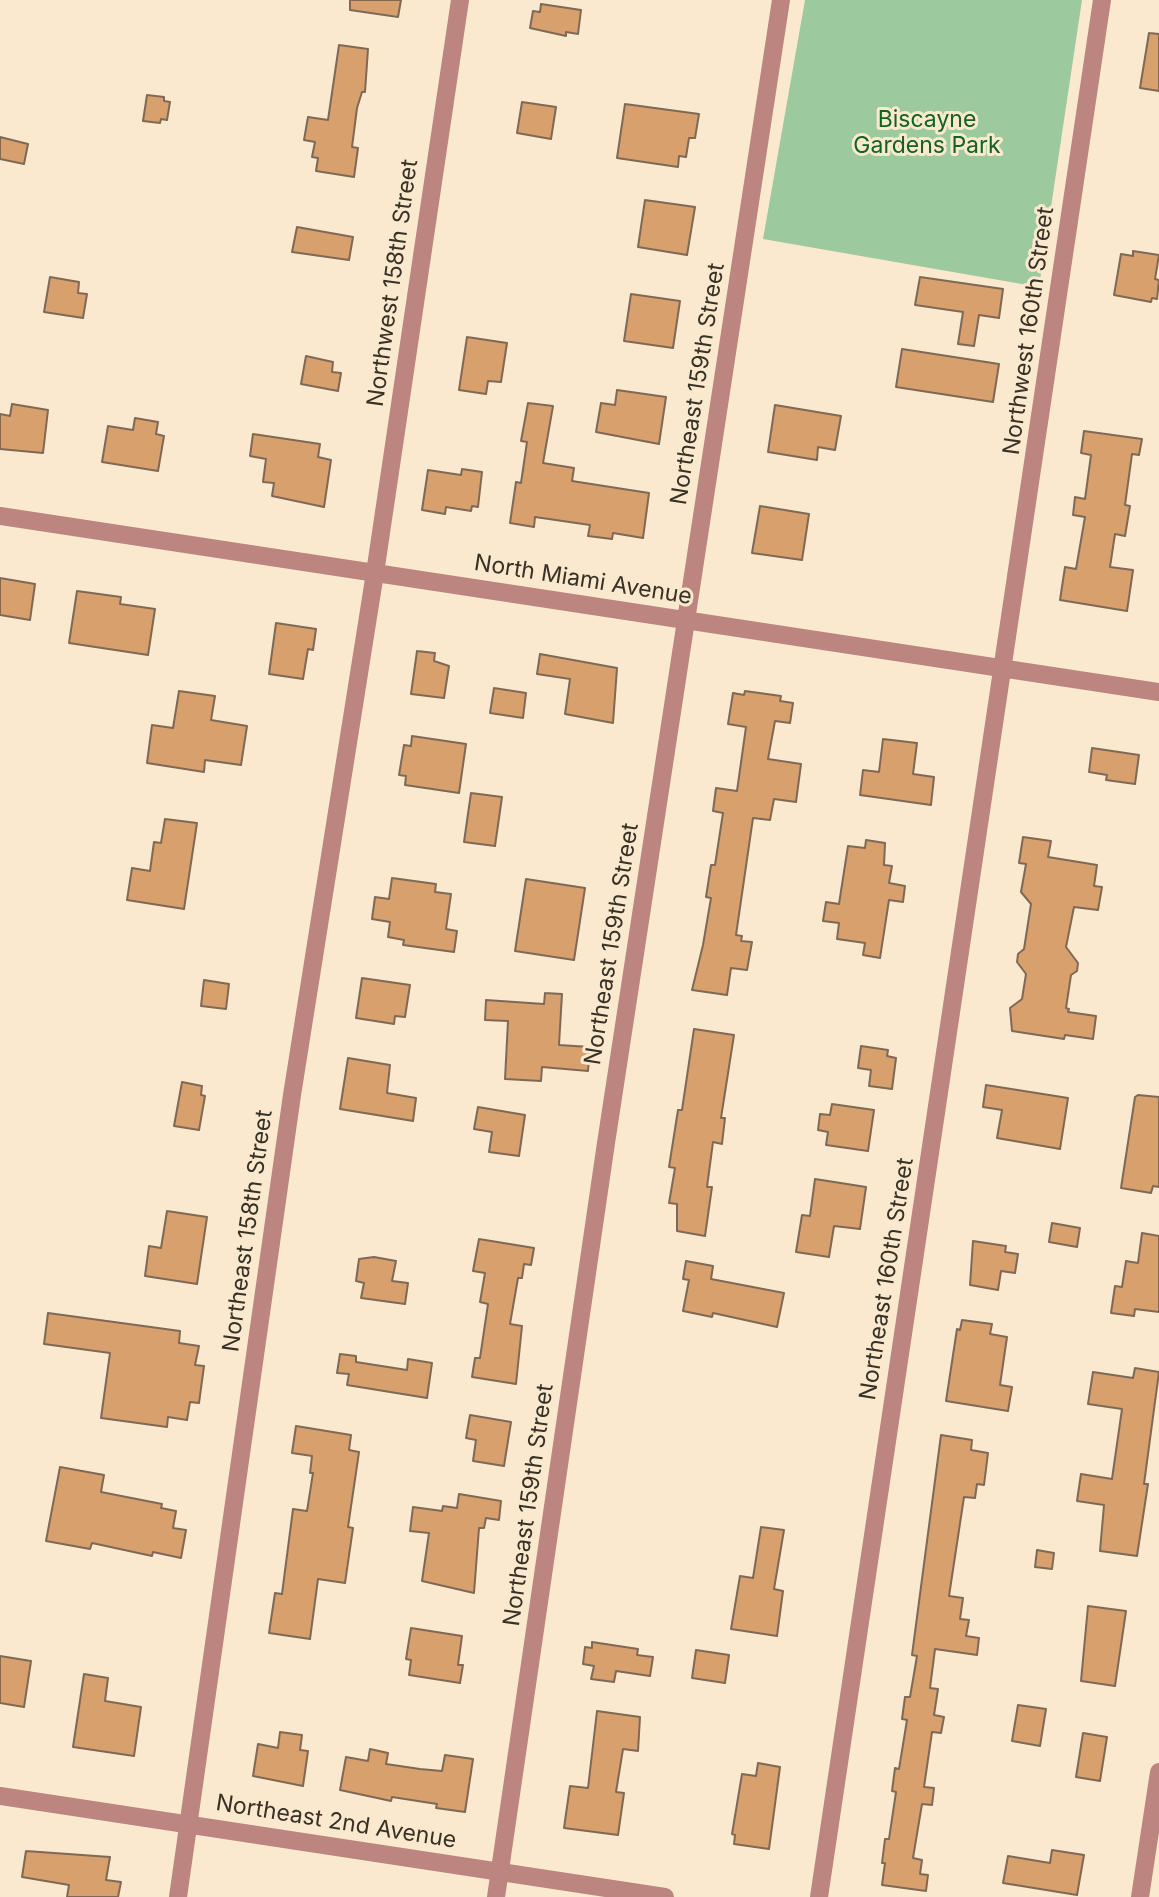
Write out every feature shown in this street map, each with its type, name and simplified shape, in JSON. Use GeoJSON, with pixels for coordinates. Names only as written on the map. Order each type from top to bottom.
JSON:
{"type":"FeatureCollection","features":[{"type":"Feature","properties":{"kind":"street","name":"Northwest 158th Street"},"geometry":{"type":"LineString","coordinates":[[375,573],[460,0]]}},
{"type":"Feature","properties":{"kind":"street","name":"Northeast 159th Street"},"geometry":{"type":"LineString","coordinates":[[496,1897],[606,1143],[781,0]]}},
{"type":"Feature","properties":{"kind":"street","name":"Northwest 160th Street"},"geometry":{"type":"LineString","coordinates":[[1004,669],[1102,0]]}},
{"type":"Feature","properties":{"kind":"street","name":"North Miami Avenue"},"geometry":{"type":"LineString","coordinates":[[0,516],[1159,692]]}},
{"type":"Feature","properties":{"kind":"street","name":"Northeast 158th Street"},"geometry":{"type":"LineString","coordinates":[[178,1897],[290,1108],[375,573]]}},
{"type":"Feature","properties":{"kind":"street","name":"Northeast 160th Street"},"geometry":{"type":"LineString","coordinates":[[819,1897],[1004,669]]}},
{"type":"Feature","properties":{"kind":"street"},"geometry":{"type":"LineString","coordinates":[[1140,1897],[1159,1772]]}},
{"type":"Feature","properties":{"kind":"street","name":"Northeast 2nd Avenue"},"geometry":{"type":"LineString","coordinates":[[0,1796],[665,1897]]}},
{"type":"Feature","properties":{"kind":"green space","name":"Biscayne Gardens Park"},"geometry":{"type":"Polygon","coordinates":[[[805,0],[1082,0],[1039,287],[763,239],[805,0]]]}},
{"type":"Feature","properties":{"kind":"building"},"geometry":{"type":"Polygon","coordinates":[[[350,0],[401,0],[398,17],[350,10],[350,0]]]}},
{"type":"Feature","properties":{"kind":"building"},"geometry":{"type":"Polygon","coordinates":[[[541,4],[581,10],[578,34],[566,32],[566,36],[530,28],[533,11],[540,12],[541,4]]]}},
{"type":"Feature","properties":{"kind":"building"},"geometry":{"type":"Polygon","coordinates":[[[1149,33],[1159,34],[1159,91],[1140,88],[1149,33]]]}},
{"type":"Feature","properties":{"kind":"building"},"geometry":{"type":"Polygon","coordinates":[[[339,45],[368,49],[365,92],[362,92],[357,108],[352,147],[358,148],[354,177],[316,171],[318,158],[312,157],[315,142],[304,140],[308,117],[328,120],[339,45]]]}},
{"type":"Feature","properties":{"kind":"building"},"geometry":{"type":"Polygon","coordinates":[[[147,95],[164,97],[164,101],[170,102],[167,120],[161,119],[160,123],[143,121],[147,95]]]}},
{"type":"Feature","properties":{"kind":"building"},"geometry":{"type":"Polygon","coordinates":[[[522,102],[556,107],[551,139],[517,133],[522,102]]]}},
{"type":"Feature","properties":{"kind":"building"},"geometry":{"type":"Polygon","coordinates":[[[625,104],[699,114],[695,138],[689,138],[686,157],[679,156],[678,167],[617,158],[625,104]]]}},
{"type":"Feature","properties":{"kind":"building"},"geometry":{"type":"Polygon","coordinates":[[[0,137],[28,144],[24,164],[0,159],[0,137]]]}},
{"type":"Feature","properties":{"kind":"building"},"geometry":{"type":"Polygon","coordinates":[[[645,200],[695,207],[687,255],[638,247],[645,200]]]}},
{"type":"Feature","properties":{"kind":"building"},"geometry":{"type":"Polygon","coordinates":[[[297,227],[353,237],[349,260],[292,252],[297,227]]]}},
{"type":"Feature","properties":{"kind":"building"},"geometry":{"type":"Polygon","coordinates":[[[1133,251],[1159,255],[1155,279],[1159,280],[1157,299],[1152,298],[1151,302],[1114,295],[1121,254],[1133,256],[1133,251]]]}},
{"type":"Feature","properties":{"kind":"building"},"geometry":{"type":"Polygon","coordinates":[[[50,277],[79,282],[78,293],[87,294],[83,318],[44,312],[50,277]]]}},
{"type":"Feature","properties":{"kind":"building"},"geometry":{"type":"Polygon","coordinates":[[[920,277],[1003,289],[999,318],[979,315],[974,346],[958,344],[963,312],[915,305],[920,277]]]}},
{"type":"Feature","properties":{"kind":"building"},"geometry":{"type":"Polygon","coordinates":[[[631,294],[680,301],[673,348],[624,341],[631,294]]]}},
{"type":"Feature","properties":{"kind":"building"},"geometry":{"type":"Polygon","coordinates":[[[467,337],[507,343],[501,382],[488,381],[486,394],[459,390],[467,337]]]}},
{"type":"Feature","properties":{"kind":"building"},"geometry":{"type":"Polygon","coordinates":[[[902,349],[999,364],[993,402],[896,387],[902,349]]]}},
{"type":"Feature","properties":{"kind":"building"},"geometry":{"type":"Polygon","coordinates":[[[306,356],[333,362],[332,372],[341,373],[338,391],[301,384],[306,356]]]}},
{"type":"Feature","properties":{"kind":"building"},"geometry":{"type":"Polygon","coordinates":[[[617,390],[666,397],[659,444],[596,432],[601,403],[615,405],[617,390]]]}},
{"type":"Feature","properties":{"kind":"building"},"geometry":{"type":"Polygon","coordinates":[[[528,403],[553,406],[543,463],[574,468],[572,481],[649,493],[643,538],[613,533],[612,539],[588,536],[590,525],[535,517],[534,527],[510,523],[516,482],[521,483],[527,442],[521,441],[528,403]]]}},
{"type":"Feature","properties":{"kind":"building"},"geometry":{"type":"Polygon","coordinates":[[[12,404],[48,410],[43,453],[0,449],[0,414],[10,416],[12,404]]]}},
{"type":"Feature","properties":{"kind":"building"},"geometry":{"type":"Polygon","coordinates":[[[775,405],[841,416],[835,450],[818,447],[817,460],[768,452],[775,405]]]}},
{"type":"Feature","properties":{"kind":"building"},"geometry":{"type":"Polygon","coordinates":[[[135,418],[158,422],[156,434],[164,436],[158,471],[102,462],[108,426],[133,430],[135,418]]]}},
{"type":"Feature","properties":{"kind":"building"},"geometry":{"type":"Polygon","coordinates":[[[1084,431],[1142,439],[1139,455],[1132,454],[1125,505],[1130,506],[1125,536],[1115,534],[1110,567],[1133,570],[1127,611],[1060,600],[1065,567],[1076,569],[1085,517],[1073,515],[1075,497],[1085,499],[1091,455],[1081,453],[1084,431]]]}},
{"type":"Feature","properties":{"kind":"building"},"geometry":{"type":"Polygon","coordinates":[[[253,434],[320,444],[318,457],[331,460],[324,507],[272,496],[274,483],[263,482],[266,459],[250,456],[253,434]]]}},
{"type":"Feature","properties":{"kind":"building"},"geometry":{"type":"Polygon","coordinates":[[[462,469],[482,472],[478,507],[472,506],[471,511],[446,507],[445,514],[422,510],[428,470],[461,475],[462,469]]]}},
{"type":"Feature","properties":{"kind":"building"},"geometry":{"type":"Polygon","coordinates":[[[760,506],[809,514],[802,560],[752,553],[760,506]]]}},
{"type":"Feature","properties":{"kind":"building"},"geometry":{"type":"Polygon","coordinates":[[[0,578],[35,584],[30,620],[0,615],[0,578]]]}},
{"type":"Feature","properties":{"kind":"building"},"geometry":{"type":"Polygon","coordinates":[[[77,591],[121,597],[120,604],[155,609],[148,655],[69,643],[77,591]]]}},
{"type":"Feature","properties":{"kind":"building"},"geometry":{"type":"Polygon","coordinates":[[[276,623],[316,629],[313,650],[308,649],[303,679],[269,674],[276,623]]]}},
{"type":"Feature","properties":{"kind":"building"},"geometry":{"type":"Polygon","coordinates":[[[417,651],[435,653],[434,661],[449,666],[444,698],[411,694],[417,651]]]}},
{"type":"Feature","properties":{"kind":"building"},"geometry":{"type":"Polygon","coordinates":[[[540,654],[617,668],[613,723],[565,714],[570,679],[537,674],[540,654]]]}},
{"type":"Feature","properties":{"kind":"building"},"geometry":{"type":"Polygon","coordinates":[[[494,688],[526,693],[523,718],[490,713],[494,688]]]}},
{"type":"Feature","properties":{"kind":"building"},"geometry":{"type":"Polygon","coordinates":[[[179,691],[215,696],[211,720],[247,726],[241,765],[205,760],[204,772],[147,763],[152,725],[173,728],[179,691]]]}},
{"type":"Feature","properties":{"kind":"building"},"geometry":{"type":"Polygon","coordinates":[[[745,691],[781,696],[780,701],[793,703],[790,723],[775,721],[768,759],[801,764],[796,802],[774,799],[770,820],[753,818],[736,935],[742,936],[741,941],[752,942],[747,970],[731,968],[727,995],[692,990],[703,945],[711,898],[706,897],[711,865],[715,865],[723,813],[713,811],[716,788],[737,791],[746,727],[728,724],[733,693],[744,695],[745,691]]]}},
{"type":"Feature","properties":{"kind":"building"},"geometry":{"type":"Polygon","coordinates":[[[412,736],[466,744],[459,793],[405,785],[406,776],[399,775],[404,745],[411,746],[412,736]]]}},
{"type":"Feature","properties":{"kind":"building"},"geometry":{"type":"Polygon","coordinates":[[[883,739],[917,743],[913,774],[934,777],[931,805],[860,795],[863,770],[879,772],[883,739]]]}},
{"type":"Feature","properties":{"kind":"building"},"geometry":{"type":"Polygon","coordinates":[[[1092,748],[1139,755],[1135,784],[1106,780],[1107,775],[1089,772],[1092,748]]]}},
{"type":"Feature","properties":{"kind":"building"},"geometry":{"type":"Polygon","coordinates":[[[471,793],[502,797],[495,846],[464,842],[471,793]]]}},
{"type":"Feature","properties":{"kind":"building"},"geometry":{"type":"Polygon","coordinates":[[[165,819],[197,823],[184,909],[127,900],[132,868],[150,871],[154,842],[161,843],[165,819]]]}},
{"type":"Feature","properties":{"kind":"building"},"geometry":{"type":"Polygon","coordinates":[[[1023,837],[1051,841],[1048,857],[1097,865],[1094,886],[1102,887],[1098,910],[1074,907],[1066,947],[1078,963],[1077,971],[1071,975],[1066,1008],[1069,1009],[1068,1012],[1096,1016],[1093,1039],[1065,1035],[1064,1039],[1012,1031],[1010,1008],[1022,999],[1026,974],[1017,962],[1018,954],[1024,949],[1031,904],[1021,892],[1026,864],[1019,863],[1023,837]]]}},
{"type":"Feature","properties":{"kind":"building"},"geometry":{"type":"Polygon","coordinates":[[[866,840],[885,843],[884,865],[892,866],[889,883],[905,886],[903,902],[889,900],[880,958],[863,955],[865,943],[837,939],[839,923],[823,921],[826,902],[839,904],[848,846],[865,848],[866,840]]]}},
{"type":"Feature","properties":{"kind":"building"},"geometry":{"type":"Polygon","coordinates":[[[392,878],[436,884],[435,892],[451,894],[446,929],[457,931],[454,952],[403,945],[404,940],[388,937],[390,922],[372,919],[375,897],[389,899],[392,878]]]}},
{"type":"Feature","properties":{"kind":"building"},"geometry":{"type":"Polygon","coordinates":[[[526,879],[585,888],[574,960],[515,951],[526,879]]]}},
{"type":"Feature","properties":{"kind":"building"},"geometry":{"type":"Polygon","coordinates":[[[362,978],[410,985],[405,1017],[395,1016],[394,1024],[356,1018],[362,978]]]}},
{"type":"Feature","properties":{"kind":"building"},"geometry":{"type":"Polygon","coordinates":[[[204,980],[229,984],[226,1009],[201,1006],[204,980]]]}},
{"type":"Feature","properties":{"kind":"building"},"geometry":{"type":"Polygon","coordinates":[[[545,993],[562,994],[559,1045],[590,1047],[588,1071],[542,1067],[541,1081],[505,1079],[508,1021],[485,1020],[486,1000],[544,1004],[545,993]]]}},
{"type":"Feature","properties":{"kind":"building"},"geometry":{"type":"Polygon","coordinates":[[[694,1029],[734,1035],[721,1118],[725,1118],[722,1144],[713,1142],[707,1187],[712,1187],[705,1236],[677,1231],[677,1204],[669,1203],[675,1168],[669,1167],[678,1110],[682,1110],[694,1029]]]}},
{"type":"Feature","properties":{"kind":"building"},"geometry":{"type":"Polygon","coordinates":[[[861,1046],[888,1050],[887,1056],[896,1058],[892,1089],[869,1086],[871,1070],[858,1068],[861,1046]]]}},
{"type":"Feature","properties":{"kind":"building"},"geometry":{"type":"Polygon","coordinates":[[[348,1058],[390,1065],[387,1093],[416,1098],[413,1121],[340,1109],[348,1058]]]}},
{"type":"Feature","properties":{"kind":"building"},"geometry":{"type":"Polygon","coordinates":[[[182,1082],[202,1086],[201,1095],[205,1096],[199,1130],[174,1126],[182,1082]]]}},
{"type":"Feature","properties":{"kind":"building"},"geometry":{"type":"Polygon","coordinates":[[[986,1085],[1068,1098],[1060,1149],[997,1138],[1002,1110],[983,1107],[986,1085]]]}},
{"type":"Feature","properties":{"kind":"building"},"geometry":{"type":"Polygon","coordinates":[[[1135,1097],[1159,1097],[1159,1187],[1153,1186],[1151,1193],[1121,1188],[1135,1097]]]}},
{"type":"Feature","properties":{"kind":"building"},"geometry":{"type":"Polygon","coordinates":[[[832,1104],[874,1110],[868,1151],[826,1145],[828,1132],[818,1130],[820,1114],[830,1115],[832,1104]]]}},
{"type":"Feature","properties":{"kind":"building"},"geometry":{"type":"Polygon","coordinates":[[[478,1107],[525,1115],[519,1156],[489,1152],[492,1132],[474,1129],[478,1107]]]}},
{"type":"Feature","properties":{"kind":"building"},"geometry":{"type":"Polygon","coordinates":[[[815,1179],[866,1187],[860,1229],[834,1226],[829,1257],[796,1252],[802,1215],[810,1216],[815,1179]]]}},
{"type":"Feature","properties":{"kind":"building"},"geometry":{"type":"Polygon","coordinates":[[[167,1211],[207,1217],[197,1284],[145,1276],[149,1246],[161,1248],[167,1211]]]}},
{"type":"Feature","properties":{"kind":"building"},"geometry":{"type":"Polygon","coordinates":[[[1052,1223],[1080,1228],[1077,1247],[1049,1242],[1052,1223]]]}},
{"type":"Feature","properties":{"kind":"building"},"geometry":{"type":"Polygon","coordinates":[[[1142,1233],[1159,1236],[1159,1312],[1135,1309],[1134,1316],[1111,1313],[1115,1286],[1122,1287],[1126,1261],[1138,1263],[1142,1233]]]}},
{"type":"Feature","properties":{"kind":"building"},"geometry":{"type":"Polygon","coordinates":[[[479,1239],[534,1248],[531,1265],[524,1264],[522,1278],[518,1278],[510,1324],[522,1326],[516,1384],[472,1377],[475,1358],[480,1358],[488,1304],[480,1302],[485,1273],[473,1271],[479,1239]]]}},
{"type":"Feature","properties":{"kind":"building"},"geometry":{"type":"Polygon","coordinates":[[[973,1241],[1006,1246],[1005,1252],[1018,1254],[1015,1273],[1001,1271],[998,1290],[970,1285],[973,1241]]]}},
{"type":"Feature","properties":{"kind":"building"},"geometry":{"type":"Polygon","coordinates":[[[374,1257],[396,1261],[392,1281],[408,1283],[405,1304],[361,1298],[364,1283],[356,1281],[359,1259],[374,1257]]]}},
{"type":"Feature","properties":{"kind":"building"},"geometry":{"type":"Polygon","coordinates":[[[686,1261],[713,1266],[711,1279],[784,1293],[777,1327],[713,1313],[712,1317],[683,1311],[689,1280],[683,1279],[686,1261]]]}},
{"type":"Feature","properties":{"kind":"building"},"geometry":{"type":"Polygon","coordinates":[[[48,1313],[180,1331],[179,1343],[199,1346],[195,1365],[204,1366],[199,1403],[190,1402],[187,1420],[168,1417],[167,1427],[101,1418],[110,1353],[44,1344],[48,1313]]]}},
{"type":"Feature","properties":{"kind":"building"},"geometry":{"type":"Polygon","coordinates":[[[962,1320],[992,1324],[990,1334],[1007,1337],[1000,1385],[1012,1387],[1008,1411],[946,1401],[957,1329],[960,1330],[962,1320]]]}},
{"type":"Feature","properties":{"kind":"building"},"geometry":{"type":"Polygon","coordinates":[[[340,1354],[356,1356],[356,1362],[407,1370],[408,1359],[432,1363],[427,1398],[347,1385],[349,1374],[337,1373],[340,1354]]]}},
{"type":"Feature","properties":{"kind":"building"},"geometry":{"type":"Polygon","coordinates":[[[1135,1368],[1159,1372],[1144,1484],[1148,1484],[1137,1556],[1100,1551],[1104,1505],[1077,1501],[1081,1474],[1112,1479],[1122,1409],[1088,1404],[1093,1372],[1133,1378],[1135,1368]]]}},
{"type":"Feature","properties":{"kind":"building"},"geometry":{"type":"Polygon","coordinates":[[[470,1415],[511,1422],[504,1466],[473,1461],[476,1440],[466,1438],[470,1415]]]}},
{"type":"Feature","properties":{"kind":"building"},"geometry":{"type":"Polygon","coordinates":[[[296,1426],[351,1435],[349,1450],[359,1452],[348,1527],[353,1528],[345,1583],[318,1579],[310,1639],[269,1633],[275,1593],[282,1594],[293,1509],[307,1511],[313,1473],[310,1473],[312,1456],[292,1453],[296,1426]]]}},
{"type":"Feature","properties":{"kind":"building"},"geometry":{"type":"Polygon","coordinates":[[[941,1435],[972,1440],[971,1450],[988,1453],[984,1485],[977,1484],[975,1498],[964,1497],[949,1596],[963,1598],[960,1619],[969,1620],[966,1636],[979,1638],[977,1655],[935,1649],[930,1688],[938,1689],[934,1715],[944,1717],[941,1733],[932,1732],[924,1787],[934,1788],[932,1805],[922,1804],[913,1858],[922,1860],[920,1874],[928,1875],[926,1891],[882,1885],[885,1863],[882,1863],[885,1839],[889,1839],[896,1792],[892,1791],[895,1768],[899,1769],[907,1720],[902,1719],[905,1697],[910,1697],[917,1656],[912,1655],[941,1435]]]}},
{"type":"Feature","properties":{"kind":"building"},"geometry":{"type":"Polygon","coordinates":[[[60,1467],[104,1475],[101,1492],[162,1504],[161,1508],[176,1511],[173,1528],[186,1530],[181,1558],[153,1552],[152,1556],[92,1543],[90,1549],[46,1541],[60,1467]]]}},
{"type":"Feature","properties":{"kind":"building"},"geometry":{"type":"Polygon","coordinates":[[[459,1494],[501,1501],[499,1520],[486,1518],[484,1528],[479,1528],[474,1593],[422,1581],[429,1533],[410,1531],[413,1507],[442,1511],[443,1506],[457,1508],[459,1494]]]}},
{"type":"Feature","properties":{"kind":"building"},"geometry":{"type":"Polygon","coordinates":[[[761,1527],[784,1530],[774,1589],[783,1591],[777,1636],[731,1629],[740,1576],[753,1578],[761,1527]]]}},
{"type":"Feature","properties":{"kind":"building"},"geometry":{"type":"Polygon","coordinates":[[[1037,1550],[1054,1553],[1052,1569],[1035,1567],[1037,1550]]]}},
{"type":"Feature","properties":{"kind":"building"},"geometry":{"type":"Polygon","coordinates":[[[1088,1606],[1126,1611],[1115,1686],[1081,1681],[1088,1606]]]}},
{"type":"Feature","properties":{"kind":"building"},"geometry":{"type":"Polygon","coordinates":[[[411,1628],[462,1636],[458,1665],[463,1665],[460,1683],[409,1675],[411,1660],[406,1659],[411,1628]]]}},
{"type":"Feature","properties":{"kind":"building"},"geometry":{"type":"Polygon","coordinates":[[[592,1642],[638,1649],[637,1655],[653,1657],[650,1676],[616,1671],[614,1682],[591,1679],[594,1666],[583,1664],[585,1647],[592,1648],[592,1642]]]}},
{"type":"Feature","properties":{"kind":"building"},"geometry":{"type":"Polygon","coordinates":[[[696,1650],[729,1655],[725,1683],[692,1678],[696,1650]]]}},
{"type":"Feature","properties":{"kind":"building"},"geometry":{"type":"Polygon","coordinates":[[[0,1656],[31,1661],[24,1707],[0,1703],[0,1656]]]}},
{"type":"Feature","properties":{"kind":"building"},"geometry":{"type":"Polygon","coordinates":[[[84,1674],[108,1678],[105,1701],[141,1707],[134,1756],[73,1747],[84,1674]]]}},
{"type":"Feature","properties":{"kind":"building"},"geometry":{"type":"Polygon","coordinates":[[[1018,1705],[1046,1709],[1040,1746],[1012,1741],[1018,1705]]]}},
{"type":"Feature","properties":{"kind":"building"},"geometry":{"type":"Polygon","coordinates":[[[597,1711],[640,1717],[638,1751],[623,1749],[616,1792],[624,1793],[618,1835],[564,1828],[570,1786],[588,1788],[597,1711]]]}},
{"type":"Feature","properties":{"kind":"building"},"geometry":{"type":"Polygon","coordinates":[[[280,1732],[302,1735],[300,1750],[308,1751],[303,1786],[253,1776],[258,1744],[278,1748],[280,1732]]]}},
{"type":"Feature","properties":{"kind":"building"},"geometry":{"type":"Polygon","coordinates":[[[1083,1733],[1107,1737],[1100,1781],[1076,1777],[1083,1733]]]}},
{"type":"Feature","properties":{"kind":"building"},"geometry":{"type":"Polygon","coordinates":[[[370,1749],[388,1753],[386,1764],[420,1769],[442,1771],[445,1755],[473,1759],[465,1812],[436,1808],[437,1804],[392,1797],[391,1801],[340,1790],[346,1757],[368,1761],[370,1749]]]}},
{"type":"Feature","properties":{"kind":"building"},"geometry":{"type":"Polygon","coordinates":[[[758,1763],[780,1767],[769,1849],[734,1844],[735,1835],[732,1834],[742,1774],[756,1776],[758,1763]]]}},
{"type":"Feature","properties":{"kind":"building"},"geometry":{"type":"Polygon","coordinates":[[[1052,1850],[1084,1855],[1077,1895],[1003,1883],[1008,1856],[1050,1863],[1052,1850]]]}},
{"type":"Feature","properties":{"kind":"building"},"geometry":{"type":"Polygon","coordinates":[[[26,1851],[110,1857],[106,1880],[121,1882],[118,1897],[67,1897],[69,1885],[22,1877],[26,1851]]]}}]}
